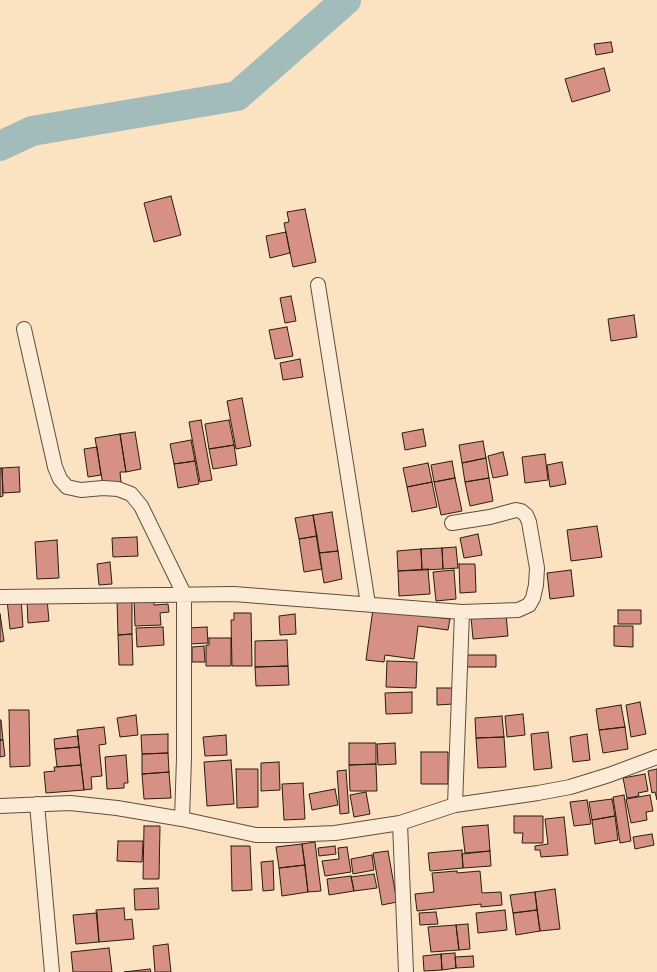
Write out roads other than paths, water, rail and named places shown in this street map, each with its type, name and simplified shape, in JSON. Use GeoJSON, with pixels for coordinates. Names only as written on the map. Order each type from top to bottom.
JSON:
{"type":"FeatureCollection","features":[{"type":"Feature","properties":{"kind":"street"},"geometry":{"type":"LineString","coordinates":[[318,285],[368,604]]}},
{"type":"Feature","properties":{"kind":"street"},"geometry":{"type":"LineString","coordinates":[[24,329],[55,467],[60,479],[67,487],[81,490],[103,488],[118,489],[131,494],[141,506],[184,594],[184,758],[182,819]]}},
{"type":"Feature","properties":{"kind":"street"},"geometry":{"type":"LineString","coordinates":[[0,597],[234,594],[462,612],[518,610],[529,605],[533,598],[536,585],[537,568],[529,522],[526,515],[521,511],[516,510],[490,517],[452,523]]}},
{"type":"Feature","properties":{"kind":"street"},"geometry":{"type":"LineString","coordinates":[[455,805],[462,612]]}},
{"type":"Feature","properties":{"kind":"street"},"geometry":{"type":"LineString","coordinates":[[0,806],[70,803],[117,808],[182,819],[256,835],[335,833],[400,823],[455,805],[570,787],[609,775],[657,757]]}},
{"type":"Feature","properties":{"kind":"street"},"geometry":{"type":"LineString","coordinates":[[37,804],[52,972]]}},
{"type":"Feature","properties":{"kind":"street"},"geometry":{"type":"LineString","coordinates":[[400,823],[406,972]]}},
{"type":"Feature","properties":{"kind":"waterway"},"geometry":{"type":"LineString","coordinates":[[0,146],[32,131],[237,96],[346,0]]}}]}
